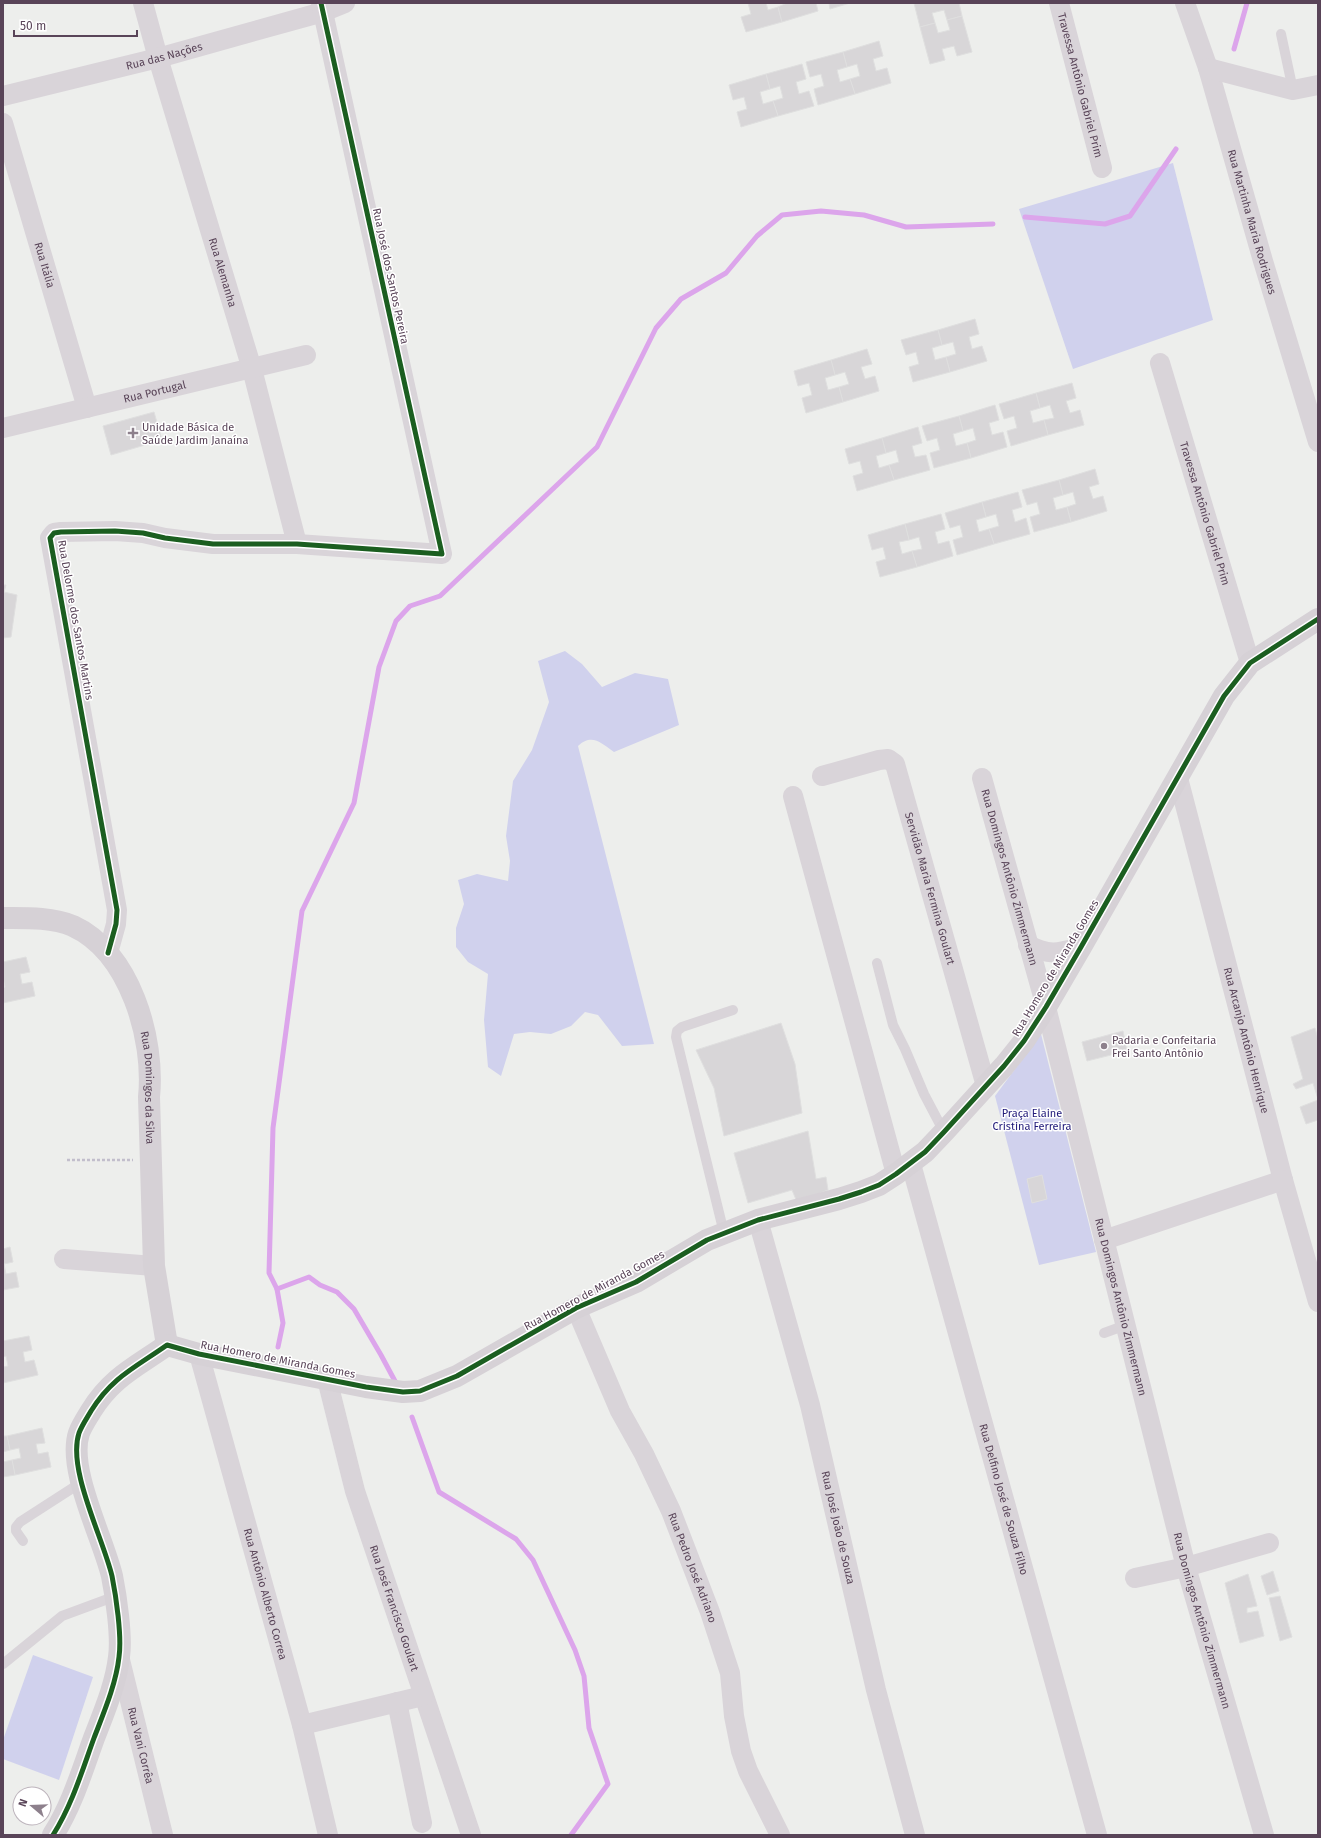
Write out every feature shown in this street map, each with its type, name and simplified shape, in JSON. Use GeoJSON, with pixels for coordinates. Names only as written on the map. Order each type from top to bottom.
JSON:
{"type":"FeatureCollection","features":[{"type":"Feature","properties":{"kind":"street","name":"Rua Alemanha"},"geometry":{"type":"LineString","coordinates":[[143,3],[158,58],[252,369],[297,544]]}},
{"type":"Feature","properties":{"kind":"street","name":"Rua das Nações"},"geometry":{"type":"LineString","coordinates":[[3,96],[158,58],[322,7],[345,3]]}},
{"type":"Feature","properties":{"kind":"street","name":"Travessa Antônio Gabriel Prim"},"geometry":{"type":"LineString","coordinates":[[1059,3],[1102,168]]}},
{"type":"Feature","properties":{"kind":"street","name":"Rua Martinha Maria Rodrigues"},"geometry":{"type":"LineString","coordinates":[[1185,3],[1208,68],[1263,262],[1318,442]]}},
{"type":"Feature","properties":{"kind":"street","name":"Rua José dos Santos Pereira"},"geometry":{"type":"LineString","coordinates":[[322,7],[442,554]]}},
{"type":"Feature","properties":{"kind":"street"},"geometry":{"type":"LineString","coordinates":[[1208,68],[1293,90],[1318,85]]}},
{"type":"Feature","properties":{"kind":"street","name":"Rua Itália"},"geometry":{"type":"LineString","coordinates":[[3,123],[87,408]]}},
{"type":"Feature","properties":{"kind":"street","name":"Rua Portugal"},"geometry":{"type":"LineString","coordinates":[[3,428],[306,355]]}},
{"type":"Feature","properties":{"kind":"street","name":"Travessa Antônio Gabriel Prim"},"geometry":{"type":"LineString","coordinates":[[1160,363],[1250,664]]}},
{"type":"Feature","properties":{"kind":"street","name":"Rua Delorme dos Santos Martins"},"geometry":{"type":"LineString","coordinates":[[108,952],[116,924],[118,910],[50,538],[54,533],[115,531],[143,533],[165,538],[213,544],[297,544],[442,554]]}},
{"type":"Feature","properties":{"kind":"street","name":"Rua Homero de Miranda Gomes"},"geometry":{"type":"LineString","coordinates":[[167,1345],[199,1354],[383,1390],[403,1392],[420,1391],[457,1376],[576,1308],[636,1282],[707,1240],[758,1220],[839,1199],[879,1185],[904,1169],[944,1132],[986,1086],[1024,1040],[1046,1007],[1081,948],[1224,696],[1250,664],[1318,619]]}},
{"type":"Feature","properties":{"kind":"street","name":"Servidão Maria Fermina Goulart"},"geometry":{"type":"LineString","coordinates":[[822,776],[879,760],[888,759],[895,764],[986,1086]]}},
{"type":"Feature","properties":{"kind":"street","name":"Rua Domingos Antônio Zimmermann"},"geometry":{"type":"LineString","coordinates":[[982,778],[1046,1007],[1186,1567],[1264,1835]]}},
{"type":"Feature","properties":{"kind":"street","name":"Rua Arcanjo Antônio Henrique"},"geometry":{"type":"LineString","coordinates":[[1178,778],[1284,1180],[1318,1302]]}},
{"type":"Feature","properties":{"kind":"street","name":"Rua Delfino José de Souza Filho"},"geometry":{"type":"LineString","coordinates":[[793,796],[904,1169],[1097,1835]]}},
{"type":"Feature","properties":{"kind":"street","name":"Rua Domingos da Silva"},"geometry":{"type":"LineString","coordinates":[[3,918],[52,921],[71,925],[86,933],[108,952],[121,972],[131,992],[145,1033],[151,1077],[149,1097],[154,1266],[167,1345]]}},
{"type":"Feature","properties":{"kind":"street"},"geometry":{"type":"LineString","coordinates":[[1028,945],[1041,952],[1051,954],[1081,948]]}},
{"type":"Feature","properties":{"kind":"street"},"geometry":{"type":"LineString","coordinates":[[1104,1240],[1284,1180]]}},
{"type":"Feature","properties":{"kind":"street","name":"Rua José João de Souza"},"geometry":{"type":"LineString","coordinates":[[758,1220],[810,1405],[873,1676],[915,1835]]}},
{"type":"Feature","properties":{"kind":"street"},"geometry":{"type":"LineString","coordinates":[[64,1259],[154,1266]]}},
{"type":"Feature","properties":{"kind":"street","name":"Rua Pedro José Adriano"},"geometry":{"type":"LineString","coordinates":[[576,1308],[620,1411],[644,1454],[671,1511],[710,1612],[730,1673],[734,1716],[741,1751],[748,1771],[780,1835]]}},
{"type":"Feature","properties":{"kind":"street"},"geometry":{"type":"LineString","coordinates":[[53,1835],[72,1800],[106,1704],[119,1656],[116,1596],[112,1574],[82,1482],[76,1456],[79,1434],[105,1390],[119,1376],[167,1345]]}},
{"type":"Feature","properties":{"kind":"street","name":"Rua Antônio Alberto Correa"},"geometry":{"type":"LineString","coordinates":[[199,1354],[302,1725],[328,1835]]}},
{"type":"Feature","properties":{"kind":"street","name":"Rua José Francisco Goulart"},"geometry":{"type":"LineString","coordinates":[[327,1379],[355,1491],[471,1835]]}},
{"type":"Feature","properties":{"kind":"street"},"geometry":{"type":"LineString","coordinates":[[1134,1578],[1186,1567],[1269,1543]]}},
{"type":"Feature","properties":{"kind":"street","name":"Rua Vani Corrêa"},"geometry":{"type":"LineString","coordinates":[[119,1656],[163,1835]]}},
{"type":"Feature","properties":{"kind":"street"},"geometry":{"type":"LineString","coordinates":[[302,1725],[423,1696]]}},
{"type":"Feature","properties":{"kind":"street"},"geometry":{"type":"LineString","coordinates":[[397,1702],[422,1823]]}},
{"type":"Feature","properties":{"kind":"lane"},"geometry":{"type":"LineString","coordinates":[[1281,34],[1293,90]]}},
{"type":"Feature","properties":{"kind":"lane"},"geometry":{"type":"LineString","coordinates":[[877,963],[893,1025],[924,1094],[944,1132]]}},
{"type":"Feature","properties":{"kind":"lane"},"geometry":{"type":"LineString","coordinates":[[724,1233],[676,1037],[677,1031],[682,1026],[733,1010]]}},
{"type":"Feature","properties":{"kind":"lane"},"geometry":{"type":"LineString","coordinates":[[1104,1333],[1126,1325]]}},
{"type":"Feature","properties":{"kind":"lane"},"geometry":{"type":"LineString","coordinates":[[23,1541],[16,1531],[16,1527],[20,1522],[82,1482]]}},
{"type":"Feature","properties":{"kind":"lane"},"geometry":{"type":"LineString","coordinates":[[3,1664],[62,1616],[116,1596]]}},
{"type":"Feature","properties":{"kind":"path"},"geometry":{"type":"LineString","coordinates":[[67,1160],[151,1160]]}},
{"type":"Feature","properties":{"kind":"green space"},"geometry":{"type":"Polygon","coordinates":[[[1173,163],[1213,320],[1073,369],[1019,209],[1173,163]]]}},
{"type":"Feature","properties":{"kind":"green space"},"geometry":{"type":"Polygon","coordinates":[[[565,651],[582,664],[602,687],[635,673],[668,679],[679,725],[614,752],[601,743],[592,740],[583,742],[578,746],[654,1044],[622,1046],[598,1015],[585,1012],[571,1026],[551,1034],[530,1032],[514,1034],[501,1076],[488,1067],[484,1020],[488,974],[468,962],[456,947],[456,928],[464,904],[458,880],[477,874],[508,881],[510,861],[506,836],[513,781],[532,750],[549,702],[538,661],[565,651]]]}},
{"type":"Feature","properties":{"kind":"green space","name":"Praça Elaine Cristina Ferreira"},"geometry":{"type":"Polygon","coordinates":[[[1041,1034],[1096,1252],[1039,1265],[995,1096],[1041,1034]]]}},
{"type":"Feature","properties":{"kind":"green space"},"geometry":{"type":"Polygon","coordinates":[[[33,1655],[93,1677],[59,1780],[3,1759],[3,1740],[33,1655]]]}},
{"type":"Feature","properties":{"kind":"building"},"geometry":{"type":"Polygon","coordinates":[[[748,3],[766,3],[768,10],[778,7],[782,22],[746,32],[741,17],[751,14],[748,3]]]}},
{"type":"Feature","properties":{"kind":"building"},"geometry":{"type":"Polygon","coordinates":[[[787,3],[816,3],[818,11],[782,22],[778,7],[787,3]]]}},
{"type":"Feature","properties":{"kind":"building"},"geometry":{"type":"Polygon","coordinates":[[[829,3],[850,3],[830,9],[829,3]]]}},
{"type":"Feature","properties":{"kind":"building"},"geometry":{"type":"Polygon","coordinates":[[[914,3],[959,3],[962,16],[947,20],[944,10],[932,13],[935,23],[920,27],[914,3]]]}},
{"type":"Feature","properties":{"kind":"building"},"geometry":{"type":"Polygon","coordinates":[[[962,16],[972,52],[957,56],[954,46],[942,49],[945,60],[930,64],[920,27],[935,23],[938,33],[950,30],[947,20],[962,16]]]}},
{"type":"Feature","properties":{"kind":"building"},"geometry":{"type":"Polygon","coordinates":[[[879,41],[883,56],[873,59],[876,71],[887,68],[891,83],[855,94],[850,79],[860,76],[857,64],[847,67],[843,52],[879,41]]]}},
{"type":"Feature","properties":{"kind":"building"},"geometry":{"type":"Polygon","coordinates":[[[843,52],[847,67],[837,70],[840,82],[850,79],[855,94],[818,105],[814,89],[824,86],[821,74],[810,77],[806,62],[843,52]]]}},
{"type":"Feature","properties":{"kind":"building"},"geometry":{"type":"Polygon","coordinates":[[[802,64],[806,79],[796,82],[799,94],[809,91],[814,106],[778,116],[773,101],[783,98],[780,86],[770,89],[766,74],[802,64]]]}},
{"type":"Feature","properties":{"kind":"building"},"geometry":{"type":"Polygon","coordinates":[[[766,74],[770,89],[760,92],[763,104],[773,101],[778,116],[741,127],[737,112],[747,109],[744,97],[733,100],[729,85],[766,74]]]}},
{"type":"Feature","properties":{"kind":"building"},"geometry":{"type":"Polygon","coordinates":[[[975,319],[979,334],[969,337],[972,349],[982,346],[987,361],[950,372],[946,357],[956,354],[953,342],[942,345],[938,330],[975,319]]]}},
{"type":"Feature","properties":{"kind":"building"},"geometry":{"type":"Polygon","coordinates":[[[938,330],[942,345],[932,348],[935,360],[946,357],[950,372],[913,382],[909,367],[919,364],[916,352],[906,355],[901,340],[938,330]]]}},
{"type":"Feature","properties":{"kind":"building"},"geometry":{"type":"Polygon","coordinates":[[[867,349],[872,364],[861,367],[865,379],[875,376],[879,391],[843,402],[839,387],[849,384],[845,372],[835,375],[831,360],[867,349]]]}},
{"type":"Feature","properties":{"kind":"building"},"geometry":{"type":"Polygon","coordinates":[[[831,360],[835,375],[825,378],[828,390],[839,387],[843,402],[806,413],[802,398],[812,395],[809,383],[798,386],[794,371],[831,360]]]}},
{"type":"Feature","properties":{"kind":"building"},"geometry":{"type":"Polygon","coordinates":[[[1072,383],[1076,398],[1066,401],[1070,413],[1080,410],[1084,425],[1048,435],[1044,420],[1054,418],[1050,405],[1040,408],[1036,393],[1072,383]]]}},
{"type":"Feature","properties":{"kind":"building"},"geometry":{"type":"Polygon","coordinates":[[[1036,393],[1040,408],[1030,411],[1033,423],[1044,420],[1048,435],[1011,446],[1007,431],[1017,428],[1014,416],[1004,419],[999,404],[1036,393]]]}},
{"type":"Feature","properties":{"kind":"building"},"geometry":{"type":"Polygon","coordinates":[[[995,405],[999,420],[989,423],[992,435],[1003,432],[1007,447],[971,458],[967,443],[976,440],[973,428],[963,431],[959,416],[995,405]]]}},
{"type":"Feature","properties":{"kind":"building","name":"Unidade Básica de Saúde Jardim Janaína"},"geometry":{"type":"Polygon","coordinates":[[[154,412],[162,440],[111,455],[103,426],[154,412]]]}},
{"type":"Feature","properties":{"kind":"building"},"geometry":{"type":"Polygon","coordinates":[[[959,416],[963,431],[953,434],[956,446],[967,443],[971,458],[934,468],[930,453],[940,450],[937,438],[927,441],[922,426],[959,416]]]}},
{"type":"Feature","properties":{"kind":"building"},"geometry":{"type":"Polygon","coordinates":[[[918,427],[922,443],[912,446],[915,457],[926,455],[930,470],[894,480],[889,465],[899,462],[896,450],[886,453],[882,438],[918,427]]]}},
{"type":"Feature","properties":{"kind":"building"},"geometry":{"type":"Polygon","coordinates":[[[882,438],[886,453],[876,456],[879,468],[889,465],[894,480],[857,491],[853,476],[863,473],[860,461],[849,464],[845,449],[882,438]]]}},
{"type":"Feature","properties":{"kind":"building"},"geometry":{"type":"Polygon","coordinates":[[[1095,469],[1099,484],[1089,487],[1093,499],[1103,496],[1107,511],[1071,522],[1067,507],[1076,504],[1073,492],[1063,495],[1059,480],[1095,469]]]}},
{"type":"Feature","properties":{"kind":"building"},"geometry":{"type":"Polygon","coordinates":[[[1059,480],[1063,495],[1053,498],[1056,510],[1067,507],[1071,522],[1034,532],[1030,517],[1040,514],[1037,502],[1027,505],[1022,490],[1059,480]]]}},
{"type":"Feature","properties":{"kind":"building"},"geometry":{"type":"Polygon","coordinates":[[[1018,492],[1022,507],[1012,510],[1015,522],[1026,518],[1030,534],[994,544],[989,529],[999,526],[996,514],[986,517],[982,502],[1018,492]]]}},
{"type":"Feature","properties":{"kind":"building"},"geometry":{"type":"Polygon","coordinates":[[[982,502],[986,517],[976,520],[979,532],[989,529],[994,544],[957,555],[953,540],[963,537],[960,525],[950,528],[945,513],[982,502]]]}},
{"type":"Feature","properties":{"kind":"building"},"geometry":{"type":"Polygon","coordinates":[[[941,514],[945,529],[935,532],[938,544],[949,541],[953,556],[917,567],[912,551],[922,549],[919,537],[909,540],[905,524],[941,514]]]}},
{"type":"Feature","properties":{"kind":"building"},"geometry":{"type":"Polygon","coordinates":[[[905,524],[909,540],[899,542],[902,554],[912,551],[917,567],[880,577],[876,562],[886,559],[883,547],[872,550],[868,535],[905,524]]]}},
{"type":"Feature","properties":{"kind":"building"},"geometry":{"type":"Polygon","coordinates":[[[3,585],[6,585],[4,592],[17,595],[11,637],[3,638],[3,585]]]}},
{"type":"Feature","properties":{"kind":"building"},"geometry":{"type":"Polygon","coordinates":[[[26,957],[30,972],[20,974],[22,984],[32,982],[35,996],[3,1003],[3,988],[5,987],[3,962],[26,957]]]}},
{"type":"Feature","properties":{"kind":"building"},"geometry":{"type":"Polygon","coordinates":[[[781,1023],[795,1064],[802,1113],[724,1136],[714,1088],[696,1050],[781,1023]]]}},
{"type":"Feature","properties":{"kind":"building"},"geometry":{"type":"Polygon","coordinates":[[[1315,1028],[1318,1039],[1318,1099],[1313,1083],[1296,1089],[1293,1084],[1303,1079],[1291,1037],[1315,1028]]]}},
{"type":"Feature","properties":{"kind":"building","name":"Padaria e Confeitaria Frei Santo Antônio"},"geometry":{"type":"Polygon","coordinates":[[[1123,1031],[1127,1051],[1087,1061],[1082,1042],[1123,1031]]]}},
{"type":"Feature","properties":{"kind":"building"},"geometry":{"type":"Polygon","coordinates":[[[1318,1100],[1318,1120],[1306,1124],[1300,1107],[1318,1100]]]}},
{"type":"Feature","properties":{"kind":"building"},"geometry":{"type":"Polygon","coordinates":[[[808,1131],[816,1179],[826,1177],[828,1190],[797,1202],[792,1190],[748,1203],[734,1153],[808,1131]]]}},
{"type":"Feature","properties":{"kind":"building"},"geometry":{"type":"Polygon","coordinates":[[[1042,1175],[1047,1199],[1032,1203],[1027,1179],[1042,1175]]]}},
{"type":"Feature","properties":{"kind":"building"},"geometry":{"type":"Polygon","coordinates":[[[10,1247],[13,1262],[4,1264],[6,1274],[16,1272],[19,1287],[3,1290],[3,1249],[10,1247]]]}},
{"type":"Feature","properties":{"kind":"building"},"geometry":{"type":"Polygon","coordinates":[[[29,1336],[32,1350],[23,1352],[25,1362],[34,1360],[38,1375],[3,1383],[3,1367],[8,1366],[6,1356],[3,1357],[3,1341],[29,1336]]]}},
{"type":"Feature","properties":{"kind":"building"},"geometry":{"type":"Polygon","coordinates":[[[42,1428],[45,1443],[36,1444],[38,1454],[48,1452],[51,1467],[15,1475],[12,1460],[21,1458],[19,1448],[10,1450],[7,1436],[42,1428]]]}},
{"type":"Feature","properties":{"kind":"building"},"geometry":{"type":"Polygon","coordinates":[[[3,1436],[7,1436],[10,1450],[3,1452],[3,1436]]]}},
{"type":"Feature","properties":{"kind":"building"},"geometry":{"type":"Polygon","coordinates":[[[12,1460],[15,1475],[3,1477],[3,1462],[12,1460]]]}},
{"type":"Feature","properties":{"kind":"building"},"geometry":{"type":"Polygon","coordinates":[[[1273,1571],[1279,1591],[1267,1595],[1261,1576],[1273,1571]]]}},
{"type":"Feature","properties":{"kind":"building"},"geometry":{"type":"Polygon","coordinates":[[[1248,1574],[1257,1606],[1247,1608],[1247,1613],[1258,1611],[1264,1636],[1240,1643],[1225,1583],[1248,1574]]]}},
{"type":"Feature","properties":{"kind":"building"},"geometry":{"type":"Polygon","coordinates":[[[1280,1596],[1292,1637],[1280,1641],[1269,1598],[1280,1596]]]}},
{"type":"Feature","properties":{"kind":"waterway"},"geometry":{"type":"LineString","coordinates":[[1234,49],[1247,3]]}},
{"type":"Feature","properties":{"kind":"waterway"},"geometry":{"type":"LineString","coordinates":[[1025,217],[1105,224],[1130,216],[1176,149]]}},
{"type":"Feature","properties":{"kind":"waterway"},"geometry":{"type":"LineString","coordinates":[[278,1347],[283,1323],[277,1289],[269,1273],[273,1128],[302,911],[354,803],[379,667],[396,621],[410,606],[440,596],[597,447],[656,328],[681,299],[726,273],[757,236],[782,215],[821,211],[864,215],[906,227],[993,224]]}},
{"type":"Feature","properties":{"kind":"waterway"},"geometry":{"type":"LineString","coordinates":[[277,1289],[309,1277],[320,1285],[337,1292],[354,1309],[396,1383]]}},
{"type":"Feature","properties":{"kind":"waterway"},"geometry":{"type":"LineString","coordinates":[[412,1417],[439,1492],[516,1539],[533,1560],[575,1650],[584,1676],[589,1728],[608,1784],[571,1835]]}},
{"type":"Feature","properties":{"kind":"cycle path"},"geometry":{"type":"LineString","coordinates":[[108,953],[116,924],[117,910],[50,538],[54,533],[115,531],[143,533],[165,538],[213,544],[297,544],[442,554],[321,3]]}},
{"type":"Feature","properties":{"kind":"cycle path"},"geometry":{"type":"LineString","coordinates":[[53,1835],[66,1812],[81,1775],[109,1698],[119,1657],[119,1627],[112,1576],[82,1484],[78,1465],[77,1448],[79,1433],[91,1411],[107,1389],[125,1374],[167,1345],[199,1354],[366,1387],[403,1392],[420,1391],[457,1376],[576,1308],[636,1282],[707,1240],[758,1220],[839,1199],[879,1185],[925,1152],[1004,1066],[1024,1041],[1081,947],[1224,696],[1250,663],[1318,619]]}},
{"type":"Feature","properties":{"kind":"place","name":"Unidade Básica de Saúde Jardim Janaína"},"geometry":{"type":"Point","coordinates":[133,433]}},
{"type":"Feature","properties":{"kind":"place","name":"Padaria e Confeitaria Frei Santo Antônio"},"geometry":{"type":"Point","coordinates":[1104,1046]}}]}
